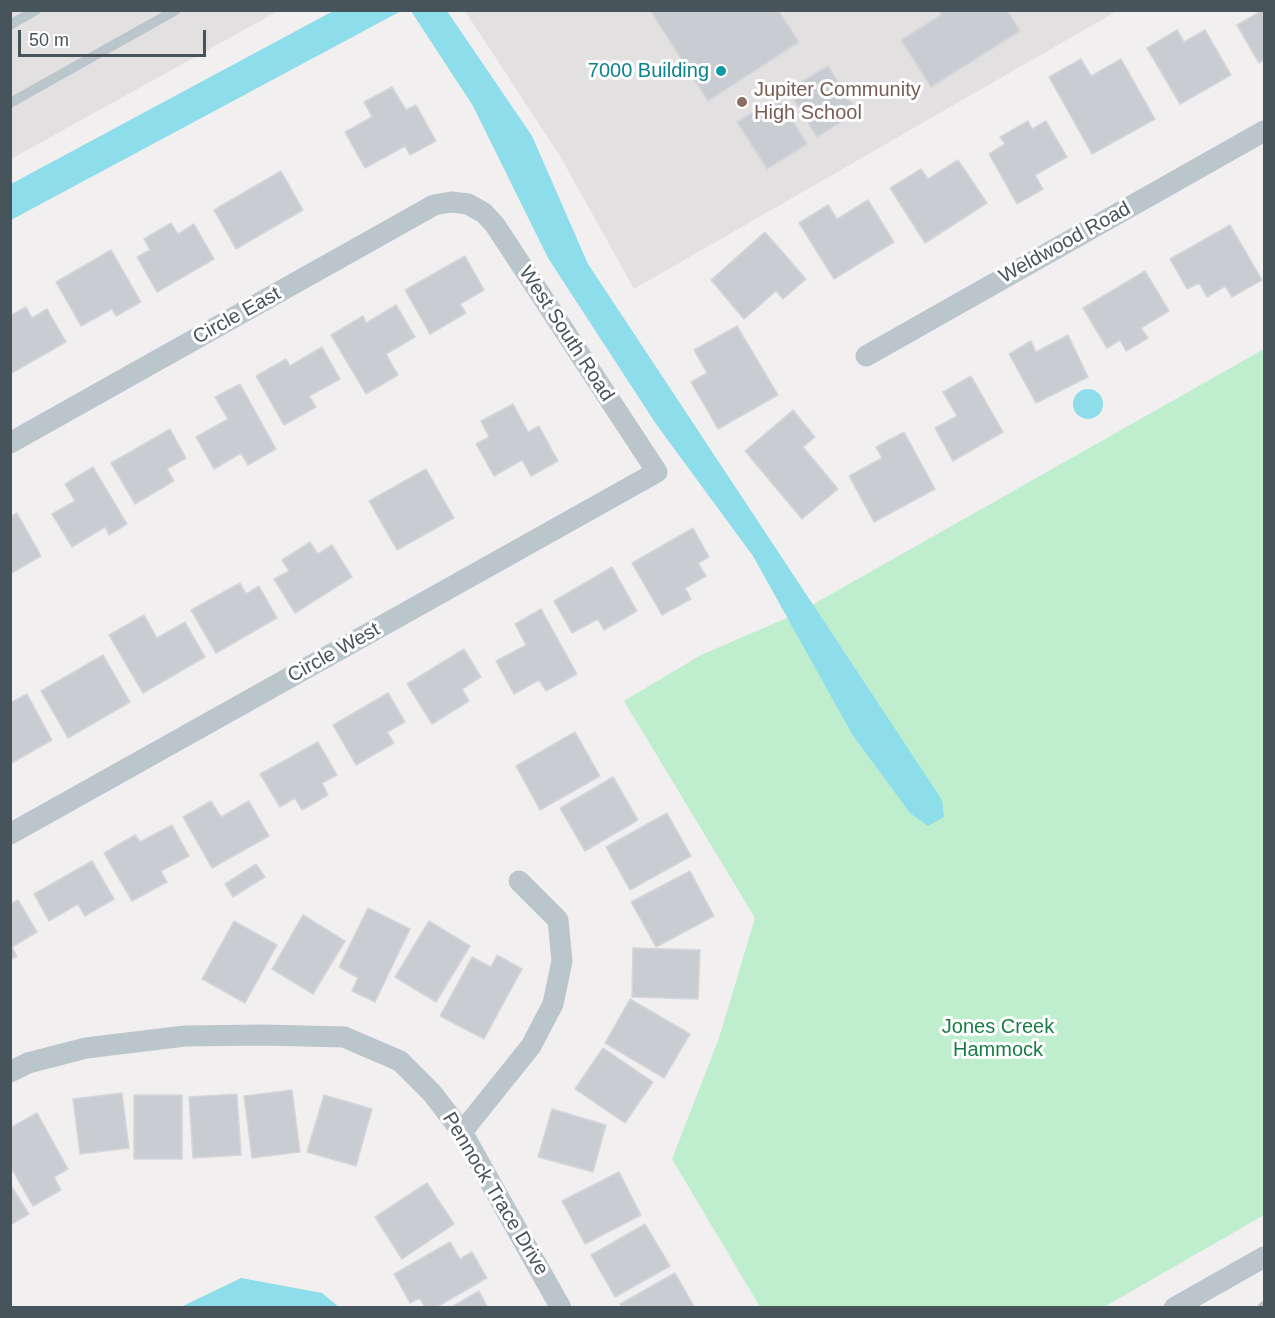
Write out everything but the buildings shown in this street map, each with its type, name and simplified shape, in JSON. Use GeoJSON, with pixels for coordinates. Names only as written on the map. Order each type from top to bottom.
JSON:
{"type":"FeatureCollection","features":[{"type":"Feature","properties":{"kind":"street","name":"Weldwood Road"},"geometry":{"type":"LineString","coordinates":[[866,356],[1264,131]]}},
{"type":"Feature","properties":{"kind":"street","name":"Circle East"},"geometry":{"type":"LineString","coordinates":[[10,442],[434,205],[451,202],[468,204]]}},
{"type":"Feature","properties":{"kind":"street","name":"West South Road"},"geometry":{"type":"LineString","coordinates":[[468,204],[484,213],[495,225],[657,472]]}},
{"type":"Feature","properties":{"kind":"street","name":"Circle West"},"geometry":{"type":"LineString","coordinates":[[10,834],[657,472]]}},
{"type":"Feature","properties":{"kind":"street"},"geometry":{"type":"LineString","coordinates":[[462,1132],[531,1046],[553,1005],[562,961],[558,920],[519,880]]}},
{"type":"Feature","properties":{"kind":"street","name":"Pennock Trace Drive"},"geometry":{"type":"LineString","coordinates":[[10,1072],[28,1063],[86,1048],[185,1036],[344,1037],[400,1061],[432,1093],[462,1132],[561,1308]]}},
{"type":"Feature","properties":{"kind":"street"},"geometry":{"type":"LineString","coordinates":[[1174,1308],[1264,1257]]}},
{"type":"Feature","properties":{"kind":"lane"},"geometry":{"type":"LineString","coordinates":[[10,25],[36,10]]}},
{"type":"Feature","properties":{"kind":"lane"},"geometry":{"type":"LineString","coordinates":[[10,103],[176,10]]}},
{"type":"Feature","properties":{"kind":"shaded area"},"geometry":{"type":"Polygon","coordinates":[[[11,11],[278,11],[11,159],[11,11]]]}},
{"type":"Feature","properties":{"kind":"shaded area","name":"Jupiter Community High School"},"geometry":{"type":"Polygon","coordinates":[[[465,11],[1117,11],[634,289],[560,156],[465,11]]]}},
{"type":"Feature","properties":{"kind":"green space","name":"Jones Creek Hammock"},"geometry":{"type":"Polygon","coordinates":[[[1264,349],[1264,1215],[1104,1307],[760,1307],[672,1159],[719,1038],[755,918],[624,701],[701,655],[796,614],[1264,349]]]}},
{"type":"Feature","properties":{"kind":"water"},"geometry":{"type":"Polygon","coordinates":[[[335,10],[401,11],[11,220],[11,184],[335,10]]]}},
{"type":"Feature","properties":{"kind":"water"},"geometry":{"type":"Polygon","coordinates":[[[411,11],[447,11],[532,136],[588,264],[942,800],[944,817],[928,826],[910,813],[852,734],[753,556],[656,424],[548,258],[473,106],[411,11]]]}},
{"type":"Feature","properties":{"kind":"water"},"geometry":{"type":"Polygon","coordinates":[[[1088,389],[1099,393],[1103,404],[1099,415],[1088,419],[1077,415],[1073,404],[1077,393],[1088,389]]]}},
{"type":"Feature","properties":{"kind":"water"},"geometry":{"type":"Polygon","coordinates":[[[241,1278],[322,1293],[339,1307],[181,1307],[241,1278]]]}},
{"type":"Feature","properties":{"kind":"place","name":"7000 Building"},"geometry":{"type":"Point","coordinates":[721,71]}},
{"type":"Feature","properties":{"kind":"place","name":"Jupiter Community High School"},"geometry":{"type":"Point","coordinates":[742,102]}}]}
